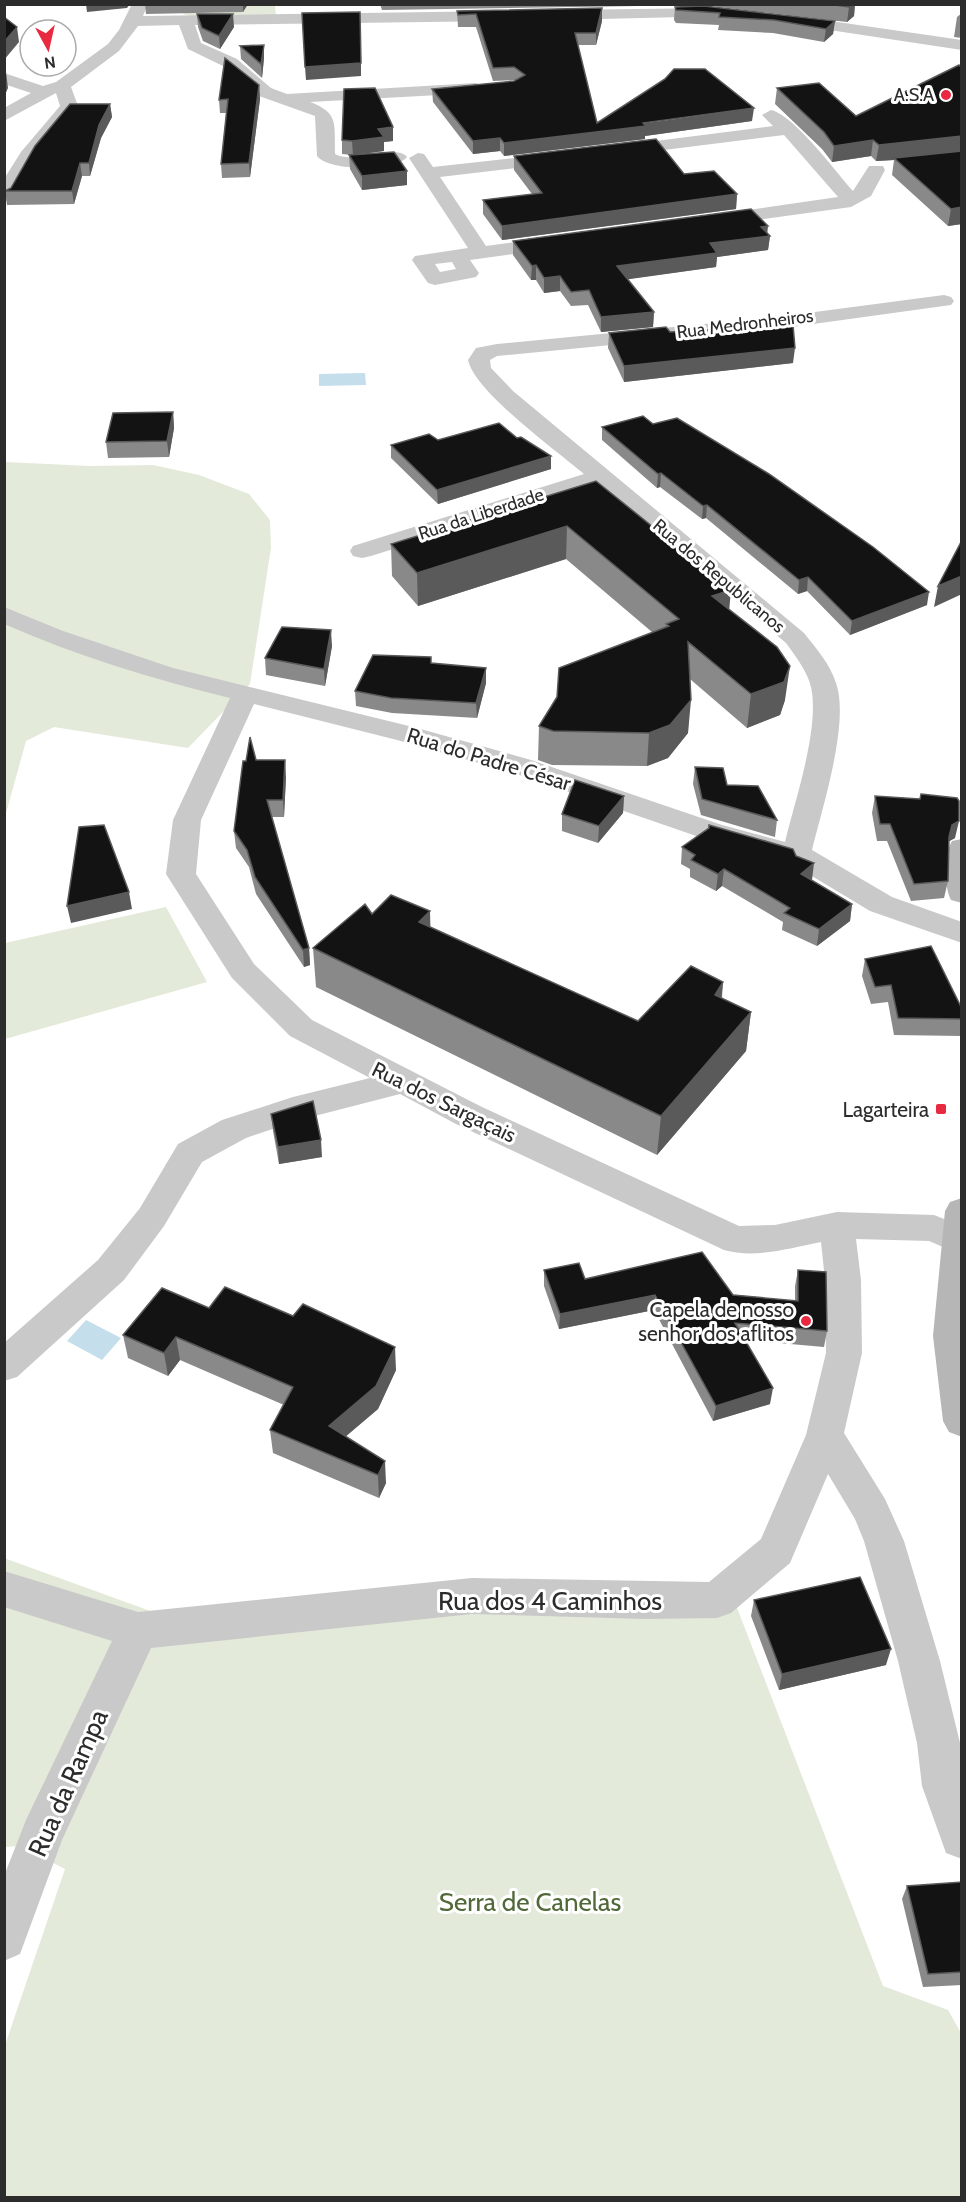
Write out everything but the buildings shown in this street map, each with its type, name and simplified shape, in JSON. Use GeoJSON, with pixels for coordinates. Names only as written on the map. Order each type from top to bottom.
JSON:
{"type":"FeatureCollection","features":[{"type":"Feature","properties":{"kind":"main road"},"geometry":{"type":"LineString","coordinates":[[962,848],[962,893]]}},
{"type":"Feature","properties":{"kind":"main road"},"geometry":{"type":"LineString","coordinates":[[961,1231],[951,1336],[962,1420]]}},
{"type":"Feature","properties":{"kind":"street"},"geometry":{"type":"LineString","coordinates":[[4,116],[45,92],[62,86],[76,71],[109,52],[133,21],[140,4]]}},
{"type":"Feature","properties":{"kind":"street"},"geometry":{"type":"LineString","coordinates":[[545,15],[681,11],[735,14]]}},
{"type":"Feature","properties":{"kind":"street"},"geometry":{"type":"LineString","coordinates":[[856,12],[867,32]]}},
{"type":"Feature","properties":{"kind":"street"},"geometry":{"type":"LineString","coordinates":[[133,21],[523,16]]}},
{"type":"Feature","properties":{"kind":"street"},"geometry":{"type":"LineString","coordinates":[[769,18],[962,45]]}},
{"type":"Feature","properties":{"kind":"street"},"geometry":{"type":"LineString","coordinates":[[186,21],[194,46],[231,63],[265,92],[311,107],[325,117],[326,156],[329,159],[344,162],[441,151],[460,170]]}},
{"type":"Feature","properties":{"kind":"street"},"geometry":{"type":"LineString","coordinates":[[4,78],[45,92]]}},
{"type":"Feature","properties":{"kind":"street"},"geometry":{"type":"LineString","coordinates":[[4,196],[27,156],[69,106],[62,86]]}},
{"type":"Feature","properties":{"kind":"street"},"geometry":{"type":"LineString","coordinates":[[280,98],[492,87]]}},
{"type":"Feature","properties":{"kind":"street"},"geometry":{"type":"LineString","coordinates":[[595,153],[788,129],[848,202]]}},
{"type":"Feature","properties":{"kind":"street"},"geometry":{"type":"LineString","coordinates":[[407,156],[429,174],[480,252]]}},
{"type":"Feature","properties":{"kind":"street"},"geometry":{"type":"LineString","coordinates":[[429,174],[572,156]]}},
{"type":"Feature","properties":{"kind":"street"},"geometry":{"type":"LineString","coordinates":[[826,175],[898,166]]}},
{"type":"Feature","properties":{"kind":"street"},"geometry":{"type":"LineString","coordinates":[[692,223],[848,202],[864,192],[876,170]]}},
{"type":"Feature","properties":{"kind":"street"},"geometry":{"type":"LineString","coordinates":[[457,255],[574,239]]}},
{"type":"Feature","properties":{"kind":"street","name":"Rua Medronheiros"},"geometry":{"type":"LineString","coordinates":[[479,360],[484,353],[497,350],[777,323],[944,301]]}},
{"type":"Feature","properties":{"kind":"street","name":"Rua dos Republicanos"},"geometry":{"type":"LineString","coordinates":[[479,360],[481,369],[505,396],[795,638],[813,663],[825,691],[825,720],[796,854]]}},
{"type":"Feature","properties":{"kind":"street","name":"Rua da Liberdade"},"geometry":{"type":"LineString","coordinates":[[362,552],[600,476]]}},
{"type":"Feature","properties":{"kind":"street","name":"Rua do Padre César"},"geometry":{"type":"LineString","coordinates":[[4,614],[54,636],[153,670],[407,734],[521,766],[712,832],[796,854],[881,904],[962,933]]}},
{"type":"Feature","properties":{"kind":"street","name":"Rua dos Sargaçais"},"geometry":{"type":"LineString","coordinates":[[245,695],[187,820],[181,874],[243,971],[301,1028],[402,1082],[616,1186],[736,1240],[776,1238],[837,1225],[961,1231]]}},
{"type":"Feature","properties":{"kind":"street"},"geometry":{"type":"LineString","coordinates":[[4,1365],[111,1270],[152,1217],[190,1153],[234,1130],[293,1109],[402,1082]]}},
{"type":"Feature","properties":{"kind":"street","name":"Rua dos 4 Caminhos"},"geometry":{"type":"LineString","coordinates":[[4,1589],[138,1631],[472,1596],[646,1601],[717,1600],[776,1551],[825,1435],[844,1353],[843,1280],[837,1225]]}},
{"type":"Feature","properties":{"kind":"street"},"geometry":{"type":"LineString","coordinates":[[825,1435],[871,1511],[884,1541],[919,1660],[939,1743],[944,1786],[962,1838]]}},
{"type":"Feature","properties":{"kind":"street","name":"Rua da Rampa"},"geometry":{"type":"LineString","coordinates":[[4,1938],[42,1835],[138,1631]]}},
{"type":"Feature","properties":{"kind":"green space"},"geometry":{"type":"Polygon","coordinates":[[[181,4],[275,5],[276,16],[192,16],[183,14],[188,7],[181,4]]]}},
{"type":"Feature","properties":{"kind":"green space"},"geometry":{"type":"Polygon","coordinates":[[[5,462],[90,466],[153,465],[199,475],[249,494],[270,520],[271,548],[250,684],[188,748],[54,727],[26,741],[5,817],[5,462]]]}},
{"type":"Feature","properties":{"kind":"green space"},"geometry":{"type":"Polygon","coordinates":[[[166,907],[207,982],[5,1039],[5,943],[166,907]]]}},
{"type":"Feature","properties":{"kind":"green space","name":"Serra de Canelas"},"geometry":{"type":"Polygon","coordinates":[[[4,1558],[167,1617],[734,1600],[883,1986],[948,2010],[961,2033],[961,2197],[5,2197],[5,2045],[65,1869],[20,1846],[5,1847],[4,1558]]]}},
{"type":"Feature","properties":{"kind":"water"},"geometry":{"type":"Polygon","coordinates":[[[365,373],[366,385],[319,386],[319,374],[365,373]]]}},
{"type":"Feature","properties":{"kind":"water"},"geometry":{"type":"Polygon","coordinates":[[[86,1320],[121,1338],[102,1360],[67,1341],[86,1320]]]}},
{"type":"Feature","properties":{"kind":"place","name":"A.S.A"},"geometry":{"type":"Point","coordinates":[946,95]}},
{"type":"Feature","properties":{"kind":"place","name":"Lagarteira"},"geometry":{"type":"Point","coordinates":[941,1109]}},
{"type":"Feature","properties":{"kind":"place","name":"Capela de nosso senhor dos aflitos"},"geometry":{"type":"Point","coordinates":[806,1321]}}]}
